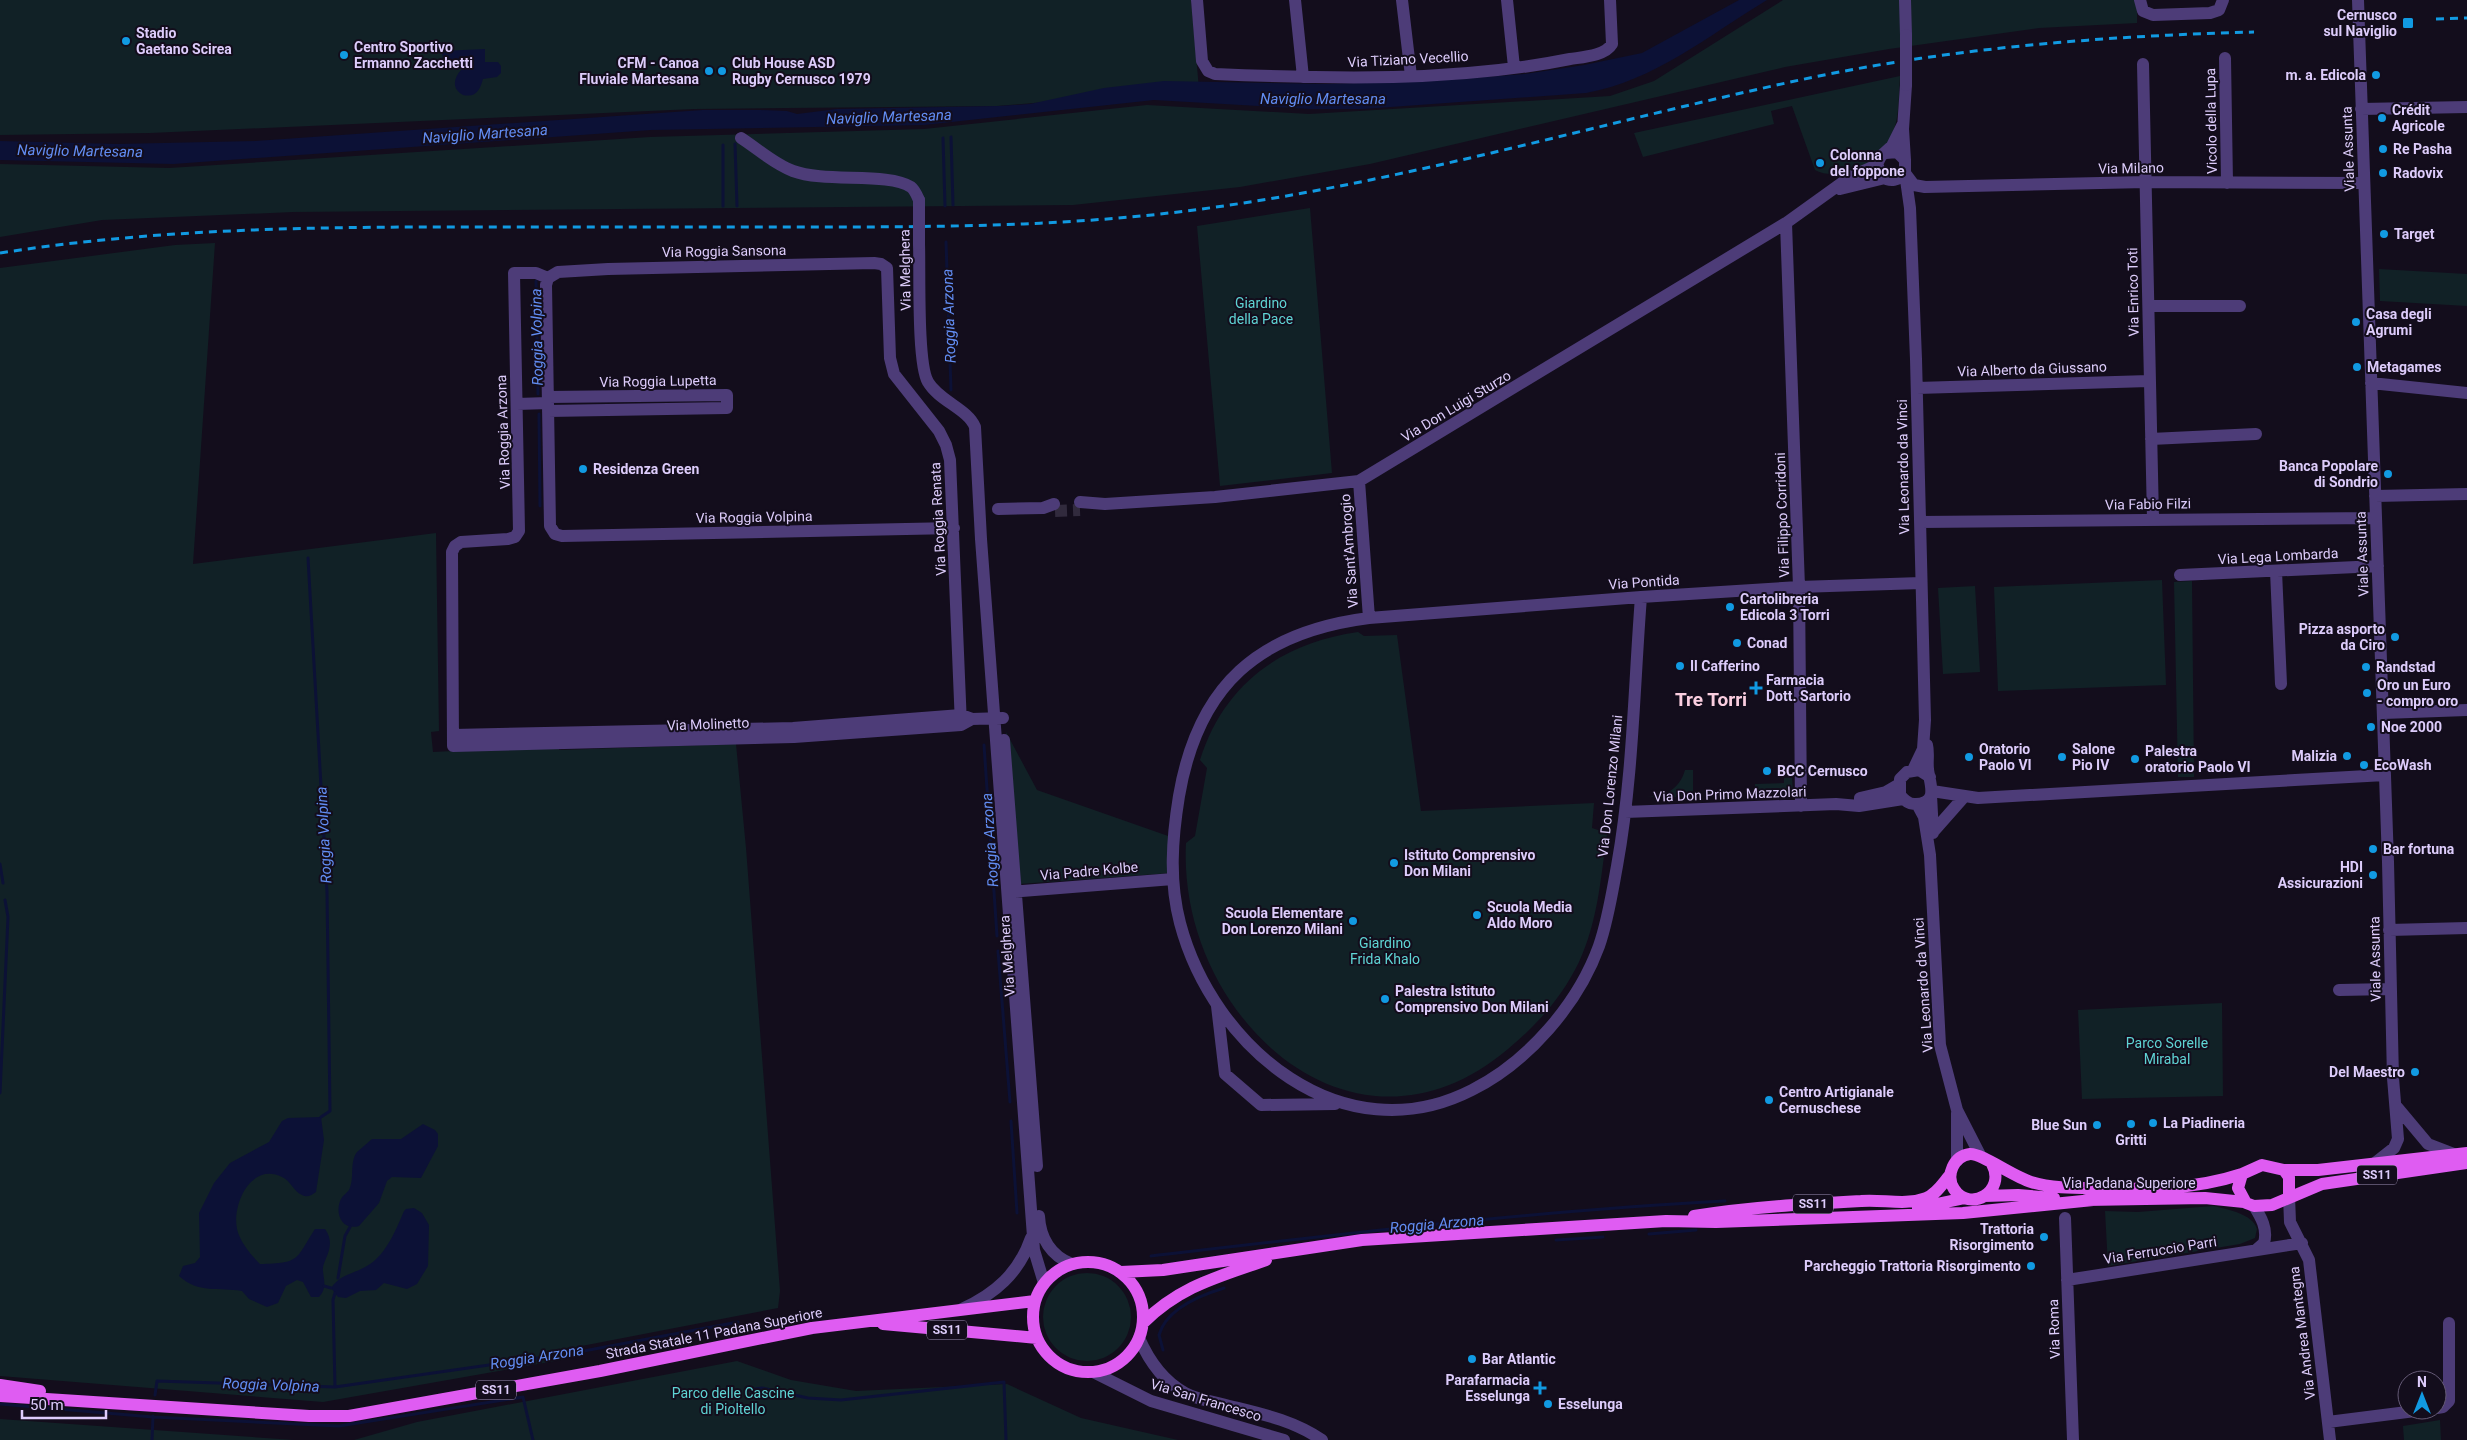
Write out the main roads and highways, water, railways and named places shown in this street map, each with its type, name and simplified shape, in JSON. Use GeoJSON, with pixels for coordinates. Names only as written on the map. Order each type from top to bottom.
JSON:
{"type":"FeatureCollection","features":[{"type":"Feature","properties":{"kind":"main road","name":"SS11"},"geometry":{"type":"LineString","coordinates":[[2242,1174],[2262,1165],[2284,1170],[2318,1170],[2460,1153]]}},
{"type":"Feature","properties":{"kind":"main road","name":"Via Padana Superiore"},"geometry":{"type":"LineString","coordinates":[[1950,1175],[1957,1160],[1968,1154],[1980,1155],[1992,1164],[2033,1182],[2079,1188],[2140,1189],[2195,1185],[2242,1174]]}},
{"type":"Feature","properties":{"kind":"main road","name":"SS11"},"geometry":{"type":"LineString","coordinates":[[2249,1204],[2278,1204],[2289,1196],[2329,1182],[2467,1163]]}},
{"type":"Feature","properties":{"kind":"main road"},"geometry":{"type":"LineString","coordinates":[[1984,1196],[1992,1191],[1995,1183],[1996,1175],[1992,1164]]}},
{"type":"Feature","properties":{"kind":"main road"},"geometry":{"type":"LineString","coordinates":[[2284,1170],[2289,1177],[2289,1196]]}},
{"type":"Feature","properties":{"kind":"main road"},"geometry":{"type":"LineString","coordinates":[[2242,1174],[2238,1188],[2249,1204]]}},
{"type":"Feature","properties":{"kind":"main road","name":"SS11"},"geometry":{"type":"LineString","coordinates":[[1666,1221],[1739,1209],[1864,1200],[1894,1202],[1919,1200],[1933,1194],[1950,1175]]}},
{"type":"Feature","properties":{"kind":"main road"},"geometry":{"type":"LineString","coordinates":[[1950,1175],[1954,1189],[1965,1198]]}},
{"type":"Feature","properties":{"kind":"main road","name":"Via Padana Superiore"},"geometry":{"type":"LineString","coordinates":[[1887,1216],[1965,1198],[1984,1196],[2024,1195],[2093,1200],[2205,1198],[2249,1204]]}},
{"type":"Feature","properties":{"kind":"main road","name":"SS11"},"geometry":{"type":"LineString","coordinates":[[1120,1272],[1163,1270],[1362,1240],[1666,1221],[1716,1222],[1963,1213],[2093,1200]]}},
{"type":"Feature","properties":{"kind":"main road","name":"SS11"},"geometry":{"type":"LineString","coordinates":[[1143,1323],[1164,1303],[1197,1284],[1294,1250]]}},
{"type":"Feature","properties":{"kind":"main road","name":"SS11"},"geometry":{"type":"LineString","coordinates":[[1100,1263],[1120,1272],[1131,1282],[1140,1298],[1143,1323],[1139,1338],[1132,1351],[1118,1363],[1094,1372],[1074,1370],[1060,1364],[1045,1351],[1037,1338],[1033,1320],[1035,1301],[1044,1284],[1055,1273],[1072,1264],[1100,1263]]}},
{"type":"Feature","properties":{"kind":"main road","name":"Strada Statale 11 Padana Superiore"},"geometry":{"type":"LineString","coordinates":[[0,1396],[309,1416],[349,1416],[856,1322],[1035,1301]]}},
{"type":"Feature","properties":{"kind":"main road","name":"Strada Statale 11 Padana Superiore"},"geometry":{"type":"LineString","coordinates":[[856,1322],[1037,1338]]}},
{"type":"Feature","properties":{"kind":"main road","name":"Strada Statale 11 Padana Superiore"},"geometry":{"type":"LineString","coordinates":[[0,1385],[131,1404]]}},
{"type":"Feature","properties":{"kind":"water","name":"Naviglio Martesana"},"geometry":{"type":"Polygon","coordinates":[[[1739,0],[1767,0],[1658,68],[1611,87],[1586,93],[1363,109],[1310,109],[1154,100],[924,125],[651,130],[173,164],[0,160],[0,141],[117,144],[255,141],[703,110],[787,111],[797,114],[837,109],[1030,104],[1104,88],[1164,81],[1325,84],[1431,81],[1525,74],[1584,65],[1642,53],[1739,0]]]}},
{"type":"Feature","properties":{"kind":"water"},"geometry":{"type":"Polygon","coordinates":[[[485,49],[485,62],[498,62],[501,66],[501,73],[497,77],[483,79],[475,94],[468,96],[459,93],[455,87],[455,80],[461,70],[461,65],[458,63],[443,64],[442,51],[485,49]]]}},
{"type":"Feature","properties":{"kind":"water"},"geometry":{"type":"Polygon","coordinates":[[[321,1117],[324,1140],[316,1192],[309,1196],[304,1196],[299,1194],[282,1177],[271,1174],[261,1175],[246,1188],[241,1198],[236,1219],[237,1229],[243,1243],[260,1264],[290,1261],[300,1253],[315,1229],[325,1229],[329,1236],[330,1248],[323,1267],[324,1287],[322,1294],[319,1297],[311,1297],[303,1282],[297,1280],[286,1286],[278,1303],[267,1307],[249,1299],[242,1291],[201,1288],[186,1282],[179,1276],[183,1266],[195,1263],[200,1257],[199,1213],[214,1183],[230,1163],[269,1142],[282,1121],[288,1118],[321,1117]]]}},
{"type":"Feature","properties":{"kind":"water"},"geometry":{"type":"Polygon","coordinates":[[[423,1124],[435,1130],[438,1134],[438,1146],[421,1178],[392,1177],[387,1181],[379,1203],[359,1226],[348,1226],[344,1223],[339,1215],[339,1204],[351,1185],[353,1161],[357,1152],[372,1139],[401,1139],[423,1124]]]}},
{"type":"Feature","properties":{"kind":"water"},"geometry":{"type":"Polygon","coordinates":[[[414,1208],[422,1213],[429,1225],[428,1266],[417,1284],[407,1289],[384,1283],[376,1290],[360,1291],[346,1298],[338,1297],[331,1288],[335,1283],[344,1276],[376,1260],[390,1240],[404,1211],[414,1208]]]}},
{"type":"Feature","properties":{"kind":"waterway"},"geometry":{"type":"LineString","coordinates":[[951,137],[953,205]]}},
{"type":"Feature","properties":{"kind":"waterway","name":"Roggia Arzona"},"geometry":{"type":"LineString","coordinates":[[943,138],[945,206]]}},
{"type":"Feature","properties":{"kind":"waterway"},"geometry":{"type":"LineString","coordinates":[[735,144],[737,206]]}},
{"type":"Feature","properties":{"kind":"waterway","name":"Roggia Volpina"},"geometry":{"type":"LineString","coordinates":[[723,145],[723,206]]}},
{"type":"Feature","properties":{"kind":"waterway","name":"Roggia Arzona"},"geometry":{"type":"LineString","coordinates":[[946,242],[951,390]]}},
{"type":"Feature","properties":{"kind":"waterway","name":"Roggia Volpina"},"geometry":{"type":"LineString","coordinates":[[536,281],[538,394]]}},
{"type":"Feature","properties":{"kind":"waterway","name":"Roggia Volpina"},"geometry":{"type":"LineString","coordinates":[[539,414],[540,506]]}},
{"type":"Feature","properties":{"kind":"waterway","name":"Roggia Volpina"},"geometry":{"type":"LineString","coordinates":[[308,558],[327,892],[330,1111],[321,1117]]}},
{"type":"Feature","properties":{"kind":"waterway","name":"Roggia Arzona"},"geometry":{"type":"LineString","coordinates":[[984,745],[997,936]]}},
{"type":"Feature","properties":{"kind":"waterway"},"geometry":{"type":"LineString","coordinates":[[0,864],[3,883]]}},
{"type":"Feature","properties":{"kind":"waterway"},"geometry":{"type":"LineString","coordinates":[[0,1093],[8,917],[5,900]]}},
{"type":"Feature","properties":{"kind":"waterway","name":"Roggia Arzona"},"geometry":{"type":"LineString","coordinates":[[998,951],[1010,1102]]}},
{"type":"Feature","properties":{"kind":"waterway","name":"Roggia Arzona"},"geometry":{"type":"LineString","coordinates":[[1011,1121],[1017,1213]]}},
{"type":"Feature","properties":{"kind":"waterway","name":"Roggia Arzona"},"geometry":{"type":"LineString","coordinates":[[1151,1256],[1509,1217],[1725,1201]]}},
{"type":"Feature","properties":{"kind":"waterway"},"geometry":{"type":"LineString","coordinates":[[338,1278],[345,1236],[350,1227]]}},
{"type":"Feature","properties":{"kind":"waterway"},"geometry":{"type":"LineString","coordinates":[[1649,1234],[1696,1230]]}},
{"type":"Feature","properties":{"kind":"waterway"},"geometry":{"type":"LineString","coordinates":[[1556,1240],[1603,1237]]}},
{"type":"Feature","properties":{"kind":"waterway"},"geometry":{"type":"LineString","coordinates":[[324,1286],[331,1288]]}},
{"type":"Feature","properties":{"kind":"waterway"},"geometry":{"type":"LineString","coordinates":[[1163,1350],[1159,1335],[1169,1318],[1185,1304],[1224,1288]]}},
{"type":"Feature","properties":{"kind":"waterway","name":"Roggia Volpina"},"geometry":{"type":"LineString","coordinates":[[155,1395],[157,1381],[335,1387],[333,1300],[335,1293]]}},
{"type":"Feature","properties":{"kind":"waterway","name":"Roggia Arzona"},"geometry":{"type":"LineString","coordinates":[[335,1387],[573,1353],[738,1322]]}},
{"type":"Feature","properties":{"kind":"waterway"},"geometry":{"type":"LineString","coordinates":[[748,1390],[762,1388],[808,1398],[841,1400],[1004,1382],[1006,1440]]}},
{"type":"Feature","properties":{"kind":"waterway"},"geometry":{"type":"LineString","coordinates":[[0,1404],[153,1417],[339,1426],[523,1397],[533,1440]]}},
{"type":"Feature","properties":{"kind":"waterway","name":"Roggia Volpina"},"geometry":{"type":"LineString","coordinates":[[152,1440],[153,1416]]}},
{"type":"Feature","properties":{"kind":"tunnel"},"geometry":{"type":"LineString","coordinates":[[1055,511],[1080,510]]}},
{"type":"Feature","properties":{"kind":"railway"},"geometry":{"type":"LineString","coordinates":[[2436,19],[2467,18]]}},
{"type":"Feature","properties":{"kind":"railway"},"geometry":{"type":"LineString","coordinates":[[0,253],[110,239],[277,229],[927,226],[1013,224],[1141,216],[1225,206],[1390,176],[1718,98],[1856,69],[1969,52],[2026,46],[2140,37],[2254,32]]}},
{"type":"Feature","properties":{"kind":"place","name":"Cernusco sul Naviglio"},"geometry":{"type":"Point","coordinates":[2408,23]}},
{"type":"Feature","properties":{"kind":"place","name":"Stadio Gaetano Scirea"},"geometry":{"type":"Point","coordinates":[126,41]}},
{"type":"Feature","properties":{"kind":"place","name":"Centro Sportivo Ermanno Zacchetti"},"geometry":{"type":"Point","coordinates":[344,55]}},
{"type":"Feature","properties":{"kind":"place","name":"CFM - Canoa Fluviale Martesana"},"geometry":{"type":"Point","coordinates":[709,71]}},
{"type":"Feature","properties":{"kind":"place","name":"Club House ASD Rugby Cernusco 1979"},"geometry":{"type":"Point","coordinates":[722,71]}},
{"type":"Feature","properties":{"kind":"place","name":"m. a. Edicola"},"geometry":{"type":"Point","coordinates":[2376,75]}},
{"type":"Feature","properties":{"kind":"place","name":"Crédit Agricole"},"geometry":{"type":"Point","coordinates":[2382,118]}},
{"type":"Feature","properties":{"kind":"place","name":"Re Pasha"},"geometry":{"type":"Point","coordinates":[2383,149]}},
{"type":"Feature","properties":{"kind":"place","name":"Colonna del foppone"},"geometry":{"type":"Point","coordinates":[1820,163]}},
{"type":"Feature","properties":{"kind":"place","name":"Radovix"},"geometry":{"type":"Point","coordinates":[2383,173]}},
{"type":"Feature","properties":{"kind":"place","name":"Target"},"geometry":{"type":"Point","coordinates":[2384,234]}},
{"type":"Feature","properties":{"kind":"place","name":"Casa degli Agrumi"},"geometry":{"type":"Point","coordinates":[2356,322]}},
{"type":"Feature","properties":{"kind":"place","name":"Metagames"},"geometry":{"type":"Point","coordinates":[2357,367]}},
{"type":"Feature","properties":{"kind":"place","name":"Residenza Green"},"geometry":{"type":"Point","coordinates":[583,469]}},
{"type":"Feature","properties":{"kind":"place","name":"Banca Popolare di Sondrio"},"geometry":{"type":"Point","coordinates":[2388,474]}},
{"type":"Feature","properties":{"kind":"place","name":"Cartolibreria Edicola 3 Torri"},"geometry":{"type":"Point","coordinates":[1730,607]}},
{"type":"Feature","properties":{"kind":"place","name":"Pizza asporto da Ciro"},"geometry":{"type":"Point","coordinates":[2395,637]}},
{"type":"Feature","properties":{"kind":"place","name":"Conad"},"geometry":{"type":"Point","coordinates":[1737,643]}},
{"type":"Feature","properties":{"kind":"place","name":"Il Cafferino"},"geometry":{"type":"Point","coordinates":[1680,666]}},
{"type":"Feature","properties":{"kind":"place","name":"Randstad"},"geometry":{"type":"Point","coordinates":[2366,667]}},
{"type":"Feature","properties":{"kind":"place","name":"Farmacia Dott. Sartorio"},"geometry":{"type":"Point","coordinates":[1756,688]}},
{"type":"Feature","properties":{"kind":"place","name":"Oro un Euro - compro oro"},"geometry":{"type":"Point","coordinates":[2367,693]}},
{"type":"Feature","properties":{"kind":"place","name":"Noe 2000"},"geometry":{"type":"Point","coordinates":[2371,727]}},
{"type":"Feature","properties":{"kind":"place","name":"Malizia"},"geometry":{"type":"Point","coordinates":[2347,756]}},
{"type":"Feature","properties":{"kind":"place","name":"Oratorio Paolo VI"},"geometry":{"type":"Point","coordinates":[1969,757]}},
{"type":"Feature","properties":{"kind":"place","name":"Salone Pio IV"},"geometry":{"type":"Point","coordinates":[2062,757]}},
{"type":"Feature","properties":{"kind":"place","name":"Palestra oratorio Paolo VI"},"geometry":{"type":"Point","coordinates":[2135,759]}},
{"type":"Feature","properties":{"kind":"place","name":"EcoWash"},"geometry":{"type":"Point","coordinates":[2364,765]}},
{"type":"Feature","properties":{"kind":"place","name":"BCC Cernusco"},"geometry":{"type":"Point","coordinates":[1767,771]}},
{"type":"Feature","properties":{"kind":"place","name":"Bar fortuna"},"geometry":{"type":"Point","coordinates":[2373,849]}},
{"type":"Feature","properties":{"kind":"place","name":"Istituto Comprensivo Don Milani"},"geometry":{"type":"Point","coordinates":[1394,863]}},
{"type":"Feature","properties":{"kind":"place","name":"HDI Assicurazioni"},"geometry":{"type":"Point","coordinates":[2373,875]}},
{"type":"Feature","properties":{"kind":"place","name":"Scuola Media Aldo Moro"},"geometry":{"type":"Point","coordinates":[1477,915]}},
{"type":"Feature","properties":{"kind":"place","name":"Scuola Elementare Don Lorenzo Milani"},"geometry":{"type":"Point","coordinates":[1353,921]}},
{"type":"Feature","properties":{"kind":"place","name":"Palestra Istituto Comprensivo Don Milani"},"geometry":{"type":"Point","coordinates":[1385,999]}},
{"type":"Feature","properties":{"kind":"place","name":"Del Maestro"},"geometry":{"type":"Point","coordinates":[2415,1072]}},
{"type":"Feature","properties":{"kind":"place","name":"Centro Artigianale Cernuschese"},"geometry":{"type":"Point","coordinates":[1769,1100]}},
{"type":"Feature","properties":{"kind":"place","name":"La Piadineria"},"geometry":{"type":"Point","coordinates":[2153,1123]}},
{"type":"Feature","properties":{"kind":"place","name":"Gritti"},"geometry":{"type":"Point","coordinates":[2131,1124]}},
{"type":"Feature","properties":{"kind":"place","name":"Blue Sun"},"geometry":{"type":"Point","coordinates":[2097,1125]}},
{"type":"Feature","properties":{"kind":"place","name":"Trattoria Risorgimento"},"geometry":{"type":"Point","coordinates":[2044,1237]}},
{"type":"Feature","properties":{"kind":"place","name":"Parcheggio Trattoria Risorgimento"},"geometry":{"type":"Point","coordinates":[2031,1266]}},
{"type":"Feature","properties":{"kind":"place","name":"Bar Atlantic"},"geometry":{"type":"Point","coordinates":[1472,1359]}},
{"type":"Feature","properties":{"kind":"place","name":"Parafarmacia Esselunga"},"geometry":{"type":"Point","coordinates":[1540,1388]}},
{"type":"Feature","properties":{"kind":"place","name":"Esselunga"},"geometry":{"type":"Point","coordinates":[1548,1404]}},
{"type":"Feature","properties":{"kind":"district","name":"Tre Torri"},"geometry":{"type":"Point","coordinates":[1711,699]}},
{"type":"Feature","properties":{"kind":"park label","name":"Giardino della Pace"},"geometry":{"type":"Point","coordinates":[1261,312]}},
{"type":"Feature","properties":{"kind":"park label","name":"Giardino Frida Khalo"},"geometry":{"type":"Point","coordinates":[1385,952]}},
{"type":"Feature","properties":{"kind":"park label","name":"Parco Sorelle Mirabal"},"geometry":{"type":"Point","coordinates":[2167,1052]}},
{"type":"Feature","properties":{"kind":"park label","name":"Parco delle Cascine di Pioltello"},"geometry":{"type":"Point","coordinates":[733,1402]}}]}
